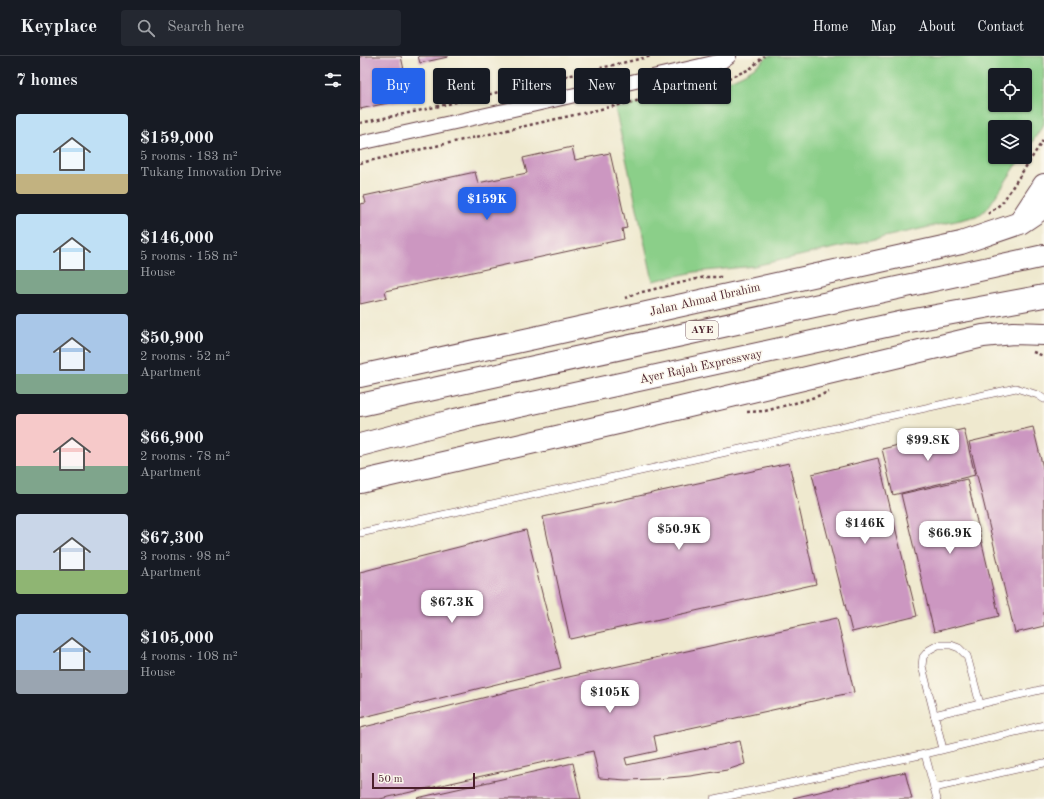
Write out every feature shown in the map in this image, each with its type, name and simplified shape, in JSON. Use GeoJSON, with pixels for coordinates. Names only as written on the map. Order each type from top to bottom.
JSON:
{"type":"FeatureCollection","features":[{"type":"Feature","properties":{"kind":"main road"},"geometry":{"type":"LineString","coordinates":[[1020,223],[1044,185]]}},
{"type":"Feature","properties":{"kind":"main road","name":"Jalan Ahmad Ibrahim"},"geometry":{"type":"LineString","coordinates":[[360,376],[961,243],[1020,223],[1044,207]]}},
{"type":"Feature","properties":{"kind":"main road","name":"AYE"},"geometry":{"type":"LineString","coordinates":[[360,405],[1044,256]]}},
{"type":"Feature","properties":{"kind":"main road","name":"Ayer Rajah Expressway"},"geometry":{"type":"LineString","coordinates":[[360,445],[463,418],[904,322],[1044,296]]}},
{"type":"Feature","properties":{"kind":"main road"},"geometry":{"type":"LineString","coordinates":[[360,482],[630,420],[983,336],[1013,333],[1044,334]]}},
{"type":"Feature","properties":{"kind":"street"},"geometry":{"type":"LineString","coordinates":[[360,143],[722,61],[729,56]]}},
{"type":"Feature","properties":{"kind":"lane"},"geometry":{"type":"LineString","coordinates":[[360,533],[1016,388],[1038,395],[1044,399]]}},
{"type":"Feature","properties":{"kind":"lane"},"geometry":{"type":"LineString","coordinates":[[943,749],[922,666],[923,657],[929,650],[938,645],[952,644],[960,648],[967,656],[980,704]]}},
{"type":"Feature","properties":{"kind":"lane"},"geometry":{"type":"LineString","coordinates":[[934,715],[1044,689]]}},
{"type":"Feature","properties":{"kind":"lane"},"geometry":{"type":"LineString","coordinates":[[714,799],[925,754],[1044,725]]}},
{"type":"Feature","properties":{"kind":"lane"},"geometry":{"type":"LineString","coordinates":[[925,754],[937,799]]}},
{"type":"Feature","properties":{"kind":"lane"},"geometry":{"type":"LineString","coordinates":[[934,788],[1044,763]]}},
{"type":"Feature","properties":{"kind":"path"},"geometry":{"type":"LineString","coordinates":[[360,123],[652,56]]}},
{"type":"Feature","properties":{"kind":"path"},"geometry":{"type":"LineString","coordinates":[[360,163],[717,83],[750,69],[764,56]]}},
{"type":"Feature","properties":{"kind":"path"},"geometry":{"type":"LineString","coordinates":[[988,214],[1002,203],[1044,139]]}},
{"type":"Feature","properties":{"kind":"path"},"geometry":{"type":"LineString","coordinates":[[619,301],[638,293],[705,277],[728,276]]}},
{"type":"Feature","properties":{"kind":"green space"},"geometry":{"type":"Polygon","coordinates":[[[768,56],[1044,56],[1044,124],[1032,142],[1032,120],[988,120],[988,164],[1017,164],[987,209],[979,215],[754,266],[695,272],[653,281],[615,108],[638,103],[638,104],[731,104],[731,79],[748,72],[768,56]]]}},
{"type":"Feature","properties":{"kind":"building"},"geometry":{"type":"Polygon","coordinates":[[[360,56],[401,56],[404,68],[372,68],[372,104],[383,104],[360,109],[360,56]]]}},
{"type":"Feature","properties":{"kind":"building"},"geometry":{"type":"Polygon","coordinates":[[[418,56],[448,56],[448,57],[420,63],[418,56]]]}},
{"type":"Feature","properties":{"kind":"building"},"geometry":{"type":"Polygon","coordinates":[[[572,147],[575,160],[610,153],[627,228],[622,229],[624,239],[385,291],[387,298],[360,304],[360,204],[366,203],[364,196],[475,172],[478,183],[527,173],[523,158],[572,147]]]}},
{"type":"Feature","properties":{"kind":"building"},"geometry":{"type":"Polygon","coordinates":[[[1033,427],[1044,472],[1044,626],[1015,633],[969,442],[1033,427]]]}},
{"type":"Feature","properties":{"kind":"building"},"geometry":{"type":"Polygon","coordinates":[[[964,429],[975,475],[893,495],[882,449],[964,429]]]}},
{"type":"Feature","properties":{"kind":"building"},"geometry":{"type":"Polygon","coordinates":[[[878,458],[917,616],[852,632],[812,474],[878,458]]]}},
{"type":"Feature","properties":{"kind":"building"},"geometry":{"type":"Polygon","coordinates":[[[789,463],[816,584],[570,639],[543,517],[789,463]]]}},
{"type":"Feature","properties":{"kind":"building"},"geometry":{"type":"Polygon","coordinates":[[[967,479],[999,616],[934,632],[901,494],[967,479]]]}},
{"type":"Feature","properties":{"kind":"building"},"geometry":{"type":"Polygon","coordinates":[[[526,530],[561,668],[360,718],[360,572],[526,530]]]}},
{"type":"Feature","properties":{"kind":"building"},"geometry":{"type":"Polygon","coordinates":[[[837,618],[854,692],[654,736],[657,751],[625,758],[627,765],[740,741],[745,764],[727,770],[690,776],[626,780],[599,778],[593,751],[380,799],[360,799],[360,728],[564,678],[837,618]]]}},
{"type":"Feature","properties":{"kind":"building"},"geometry":{"type":"Polygon","coordinates":[[[573,763],[581,799],[417,798],[573,763]]]}},
{"type":"Feature","properties":{"kind":"building"},"geometry":{"type":"Polygon","coordinates":[[[905,772],[912,799],[793,799],[793,798],[905,772]]]}}]}
